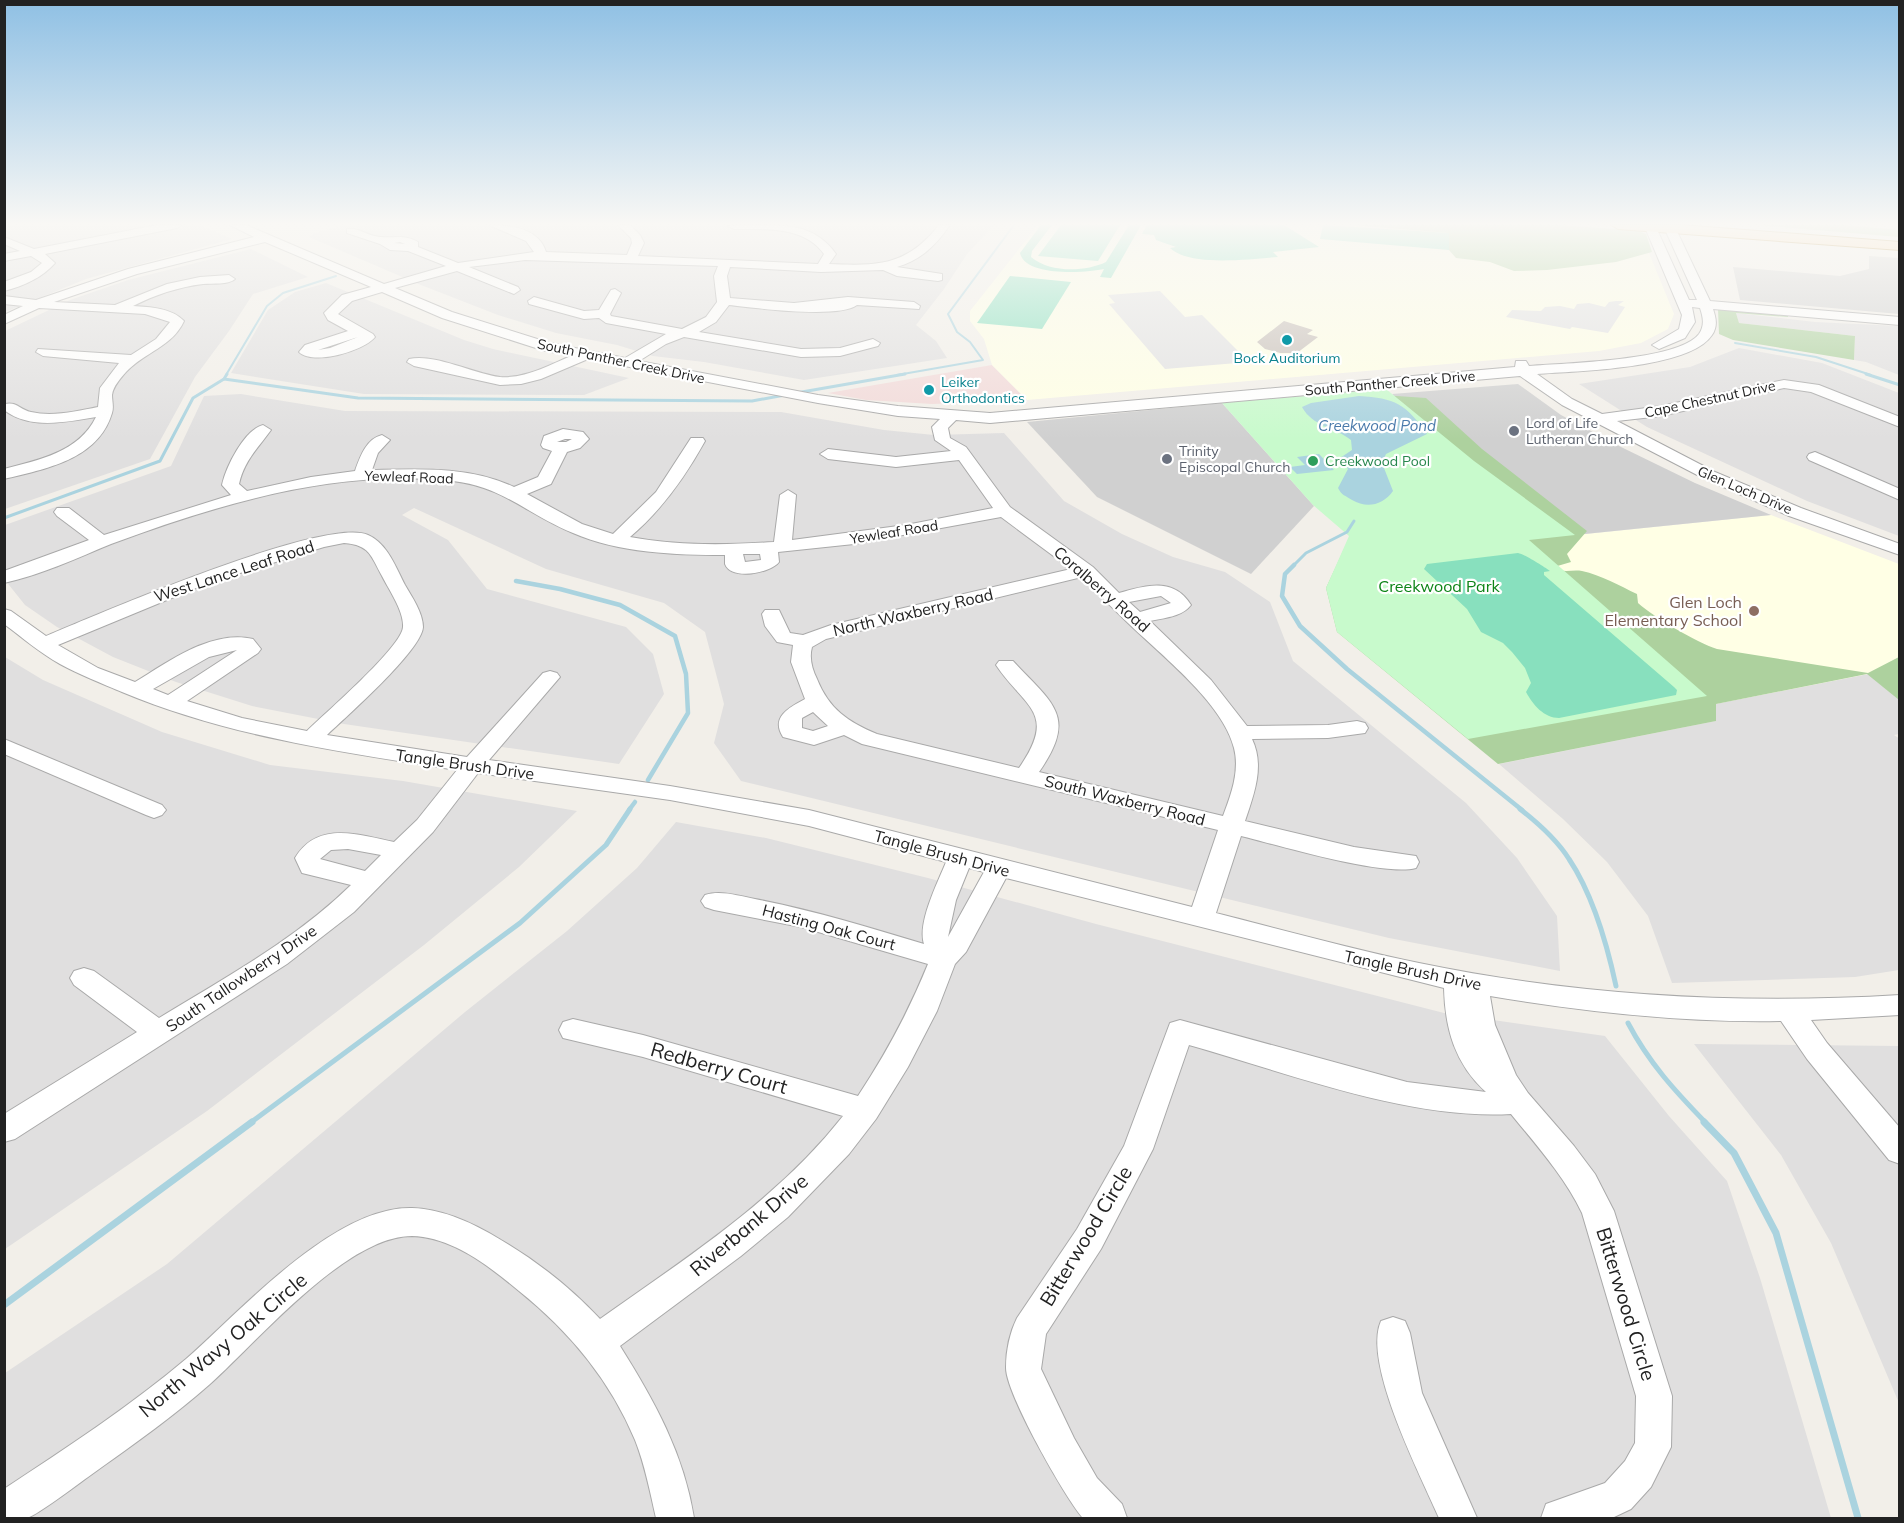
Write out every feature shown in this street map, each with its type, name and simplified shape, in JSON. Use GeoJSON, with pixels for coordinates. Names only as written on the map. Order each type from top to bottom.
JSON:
{"type":"FeatureCollection","features":[{"type":"Feature","properties":{"kind":"street"},"geometry":{"type":"LineString","coordinates":[[4,320],[62,296]]}},
{"type":"Feature","properties":{"kind":"street"},"geometry":{"type":"LineString","coordinates":[[116,310],[145,296]]}},
{"type":"Feature","properties":{"kind":"street"},"geometry":{"type":"LineString","coordinates":[[352,296],[340,303],[332,313],[333,318],[358,332]]}},
{"type":"Feature","properties":{"kind":"street","name":"South Panther Creek Drive"},"geometry":{"type":"LineString","coordinates":[[405,296],[476,326],[585,356],[788,394],[898,411],[953,415],[1019,407],[1651,359],[1687,348],[1707,334],[1710,325],[1701,296]]}},
{"type":"Feature","properties":{"kind":"street"},"geometry":{"type":"LineString","coordinates":[[603,314],[614,296]]}},
{"type":"Feature","properties":{"kind":"street"},"geometry":{"type":"LineString","coordinates":[[626,363],[665,340],[687,333],[708,321],[718,311],[724,301],[723,296]]}},
{"type":"Feature","properties":{"kind":"street","name":"South Panther Creek Drive"},"geometry":{"type":"LineString","coordinates":[[1527,368],[1618,354],[1667,343],[1680,337],[1689,323],[1681,296]]}},
{"type":"Feature","properties":{"kind":"street"},"geometry":{"type":"LineString","coordinates":[[4,300],[160,313],[177,321],[170,333],[133,358],[111,382],[105,394],[105,411],[98,429],[85,444],[57,459],[4,474]]}},
{"type":"Feature","properties":{"kind":"street"},"geometry":{"type":"LineString","coordinates":[[534,301],[584,315],[603,314]]}},
{"type":"Feature","properties":{"kind":"street"},"geometry":{"type":"LineString","coordinates":[[724,301],[794,307],[815,306],[834,301],[914,306]]}},
{"type":"Feature","properties":{"kind":"street"},"geometry":{"type":"LineString","coordinates":[[1684,303],[1899,321]]}},
{"type":"Feature","properties":{"kind":"street"},"geometry":{"type":"LineString","coordinates":[[1795,312],[1805,331]]}},
{"type":"Feature","properties":{"kind":"street"},"geometry":{"type":"LineString","coordinates":[[603,314],[606,319],[622,323],[807,353],[846,351],[873,343]]}},
{"type":"Feature","properties":{"kind":"street"},"geometry":{"type":"LineString","coordinates":[[649,367],[684,342],[687,333]]}},
{"type":"Feature","properties":{"kind":"street"},"geometry":{"type":"LineString","coordinates":[[43,352],[109,359],[133,358]]}},
{"type":"Feature","properties":{"kind":"street"},"geometry":{"type":"LineString","coordinates":[[414,362],[445,367],[500,381],[521,380],[536,376],[585,356]]}},
{"type":"Feature","properties":{"kind":"street","name":"Glen Loch Drive"},"geometry":{"type":"LineString","coordinates":[[1527,368],[1567,402],[1633,438],[1720,480],[1802,514],[1899,549]]}},
{"type":"Feature","properties":{"kind":"street","name":"Cape Chestnut Drive"},"geometry":{"type":"LineString","coordinates":[[1599,418],[1661,411],[1784,384],[1814,388],[1899,423]]}},
{"type":"Feature","properties":{"kind":"street"},"geometry":{"type":"LineString","coordinates":[[10,407],[15,412],[30,418],[52,418],[105,411]]}},
{"type":"Feature","properties":{"kind":"street","name":"Coralberry Road"},"geometry":{"type":"LineString","coordinates":[[953,415],[940,427],[943,440],[962,452],[1004,511],[1086,571],[1204,684],[1226,709],[1240,733],[1245,747],[1247,773],[1245,786],[1201,919]]}},
{"type":"Feature","properties":{"kind":"street"},"geometry":{"type":"LineString","coordinates":[[244,497],[230,484],[251,441],[263,430]]}},
{"type":"Feature","properties":{"kind":"street"},"geometry":{"type":"LineString","coordinates":[[362,474],[371,451],[382,440]]}},
{"type":"Feature","properties":{"kind":"street"},"geometry":{"type":"LineString","coordinates":[[616,540],[658,503],[697,441]]}},
{"type":"Feature","properties":{"kind":"street"},"geometry":{"type":"LineString","coordinates":[[514,493],[545,480],[561,448]]}},
{"type":"Feature","properties":{"kind":"street"},"geometry":{"type":"LineString","coordinates":[[828,454],[896,462],[962,452]]}},
{"type":"Feature","properties":{"kind":"street"},"geometry":{"type":"LineString","coordinates":[[1815,457],[1899,495]]}},
{"type":"Feature","properties":{"kind":"street","name":"Yewleaf Road"},"geometry":{"type":"LineString","coordinates":[[4,578],[102,542],[244,497],[316,481],[362,474],[438,476],[479,482],[514,493],[568,525],[616,540],[661,547],[734,548],[734,564],[740,568],[753,568],[770,562],[776,546],[885,535],[1004,511]]}},
{"type":"Feature","properties":{"kind":"street"},"geometry":{"type":"LineString","coordinates":[[776,546],[788,495]]}},
{"type":"Feature","properties":{"kind":"street"},"geometry":{"type":"LineString","coordinates":[[63,513],[102,542]]}},
{"type":"Feature","properties":{"kind":"street","name":"West Lance Leaf Road"},"geometry":{"type":"LineString","coordinates":[[43,644],[210,575],[321,542],[344,538],[362,539],[376,548],[408,608],[413,627],[408,640],[391,661],[310,739]]}},
{"type":"Feature","properties":{"kind":"street","name":"North Waxberry Road"},"geometry":{"type":"LineString","coordinates":[[807,641],[831,631],[1086,571]]}},
{"type":"Feature","properties":{"kind":"street"},"geometry":{"type":"LineString","coordinates":[[1115,600],[1143,592],[1160,591],[1171,593],[1179,599],[1181,605],[1175,609],[1135,619]]}},
{"type":"Feature","properties":{"kind":"street"},"geometry":{"type":"LineString","coordinates":[[772,614],[775,626],[784,638],[807,641],[799,653],[800,662],[830,715]]}},
{"type":"Feature","properties":{"kind":"street","name":"Tangle Brush Drive"},"geometry":{"type":"LineString","coordinates":[[4,615],[43,644],[91,672],[135,691],[238,724],[368,750],[670,793],[809,818],[1364,961],[1467,983],[1645,1007],[1790,1012],[1899,1005]]}},
{"type":"Feature","properties":{"kind":"street"},"geometry":{"type":"LineString","coordinates":[[135,691],[206,651],[229,643],[246,643],[251,649],[170,703]]}},
{"type":"Feature","properties":{"kind":"street"},"geometry":{"type":"LineString","coordinates":[[1006,665],[1044,709],[1049,720],[1047,740],[1025,776]]}},
{"type":"Feature","properties":{"kind":"street","name":"South Tallowberry Drive"},"geometry":{"type":"LineString","coordinates":[[4,1130],[301,940],[345,906],[424,826],[473,764],[550,676]]}},
{"type":"Feature","properties":{"kind":"street"},"geometry":{"type":"LineString","coordinates":[[791,715],[830,715],[814,738],[791,732],[791,715]]}},
{"type":"Feature","properties":{"kind":"street","name":"South Waxberry Road"},"geometry":{"type":"LineString","coordinates":[[830,715],[870,739],[888,744],[1354,855],[1407,862]]}},
{"type":"Feature","properties":{"kind":"street"},"geometry":{"type":"LineString","coordinates":[[1240,733],[1271,730],[1332,732],[1357,728]]}},
{"type":"Feature","properties":{"kind":"street"},"geometry":{"type":"LineString","coordinates":[[4,746],[154,810]]}},
{"type":"Feature","properties":{"kind":"street"},"geometry":{"type":"LineString","coordinates":[[369,880],[311,867],[307,858],[311,850],[321,843],[340,840],[397,851]]}},
{"type":"Feature","properties":{"kind":"street"},"geometry":{"type":"LineString","coordinates":[[943,959],[935,937],[943,900],[961,857]]}},
{"type":"Feature","properties":{"kind":"street","name":"Riverbank Drive"},"geometry":{"type":"LineString","coordinates":[[597,1342],[729,1246],[777,1208],[838,1146],[898,1059],[923,1011],[943,959],[957,945],[999,868]]}},
{"type":"Feature","properties":{"kind":"street","name":"Hasting Oak Court"},"geometry":{"type":"LineString","coordinates":[[714,901],[756,906],[863,934],[943,959]]}},
{"type":"Feature","properties":{"kind":"street"},"geometry":{"type":"LineString","coordinates":[[84,978],[158,1033]]}},
{"type":"Feature","properties":{"kind":"street","name":"Bitterwood Circle"},"geometry":{"type":"LineString","coordinates":[[1467,983],[1463,1038],[1483,1073],[1518,1102],[1563,1155],[1584,1184],[1598,1211],[1654,1396],[1653,1447],[1638,1474],[1618,1496],[1590,1509],[1560,1518]]}},
{"type":"Feature","properties":{"kind":"street"},"geometry":{"type":"LineString","coordinates":[[1790,1012],[1817,1051],[1898,1148]]}},
{"type":"Feature","properties":{"kind":"street","name":"Redberry Court"},"geometry":{"type":"LineString","coordinates":[[573,1030],[643,1046],[865,1110]]}},
{"type":"Feature","properties":{"kind":"street","name":"Bitterwood Circle"},"geometry":{"type":"LineString","coordinates":[[1108,1518],[1084,1491],[1061,1451],[1035,1400],[1023,1369],[1029,1329],[1089,1239],[1138,1149],[1180,1031],[1407,1094],[1480,1104],[1518,1102]]}},
{"type":"Feature","properties":{"kind":"street","name":"North Wavy Oak Circle"},"geometry":{"type":"LineString","coordinates":[[4,1512],[102,1445],[197,1372],[319,1262],[348,1241],[384,1225],[411,1222],[443,1228],[478,1244],[515,1267],[550,1296],[597,1342],[643,1417],[660,1459],[675,1518]]}},
{"type":"Feature","properties":{"kind":"street"},"geometry":{"type":"LineString","coordinates":[[1393,1334],[1404,1394],[1458,1518]]}},
{"type":"Feature","properties":{"kind":"shaded area"},"geometry":{"type":"Polygon","coordinates":[[[5,296],[44,296],[5,312],[5,296]]]}},
{"type":"Feature","properties":{"kind":"shaded area"},"geometry":{"type":"Polygon","coordinates":[[[81,296],[252,296],[195,377],[150,459],[5,509],[5,331],[81,296]]]}},
{"type":"Feature","properties":{"kind":"shaded area"},"geometry":{"type":"Polygon","coordinates":[[[289,296],[358,296],[464,340],[493,349],[629,378],[584,395],[364,394],[231,373],[268,310],[289,296]]]}},
{"type":"Feature","properties":{"kind":"shaded area"},"geometry":{"type":"Polygon","coordinates":[[[449,296],[938,296],[916,325],[936,341],[947,358],[804,380],[704,362],[653,356],[617,345],[556,333],[498,315],[449,296]]]}},
{"type":"Feature","properties":{"kind":"shaded area"},"geometry":{"type":"Polygon","coordinates":[[[982,296],[1667,296],[1674,314],[1668,329],[1641,343],[1599,351],[1027,400],[992,365],[984,339],[970,321],[970,311],[982,296]]]}},
{"type":"Feature","properties":{"kind":"shaded area"},"geometry":{"type":"Polygon","coordinates":[[[1109,296],[1165,296],[1185,317],[1202,315],[1249,362],[1165,369],[1109,304],[1115,303],[1109,296]]]}},
{"type":"Feature","properties":{"kind":"shaded area"},"geometry":{"type":"Polygon","coordinates":[[[1739,296],[1899,296],[1899,314],[1740,300],[1739,296]]]}},
{"type":"Feature","properties":{"kind":"shaded area"},"geometry":{"type":"Polygon","coordinates":[[[1624,301],[1618,305],[1625,307],[1608,333],[1572,327],[1570,329],[1506,317],[1512,310],[1541,311],[1545,307],[1560,306],[1574,309],[1577,304],[1589,303],[1605,307],[1609,302],[1624,301]]]}},
{"type":"Feature","properties":{"kind":"shaded area"},"geometry":{"type":"Polygon","coordinates":[[[1736,313],[1815,322],[1899,326],[1899,375],[1866,362],[1854,360],[1855,336],[1739,323],[1736,313]]]}},
{"type":"Feature","properties":{"kind":"shaded area"},"geometry":{"type":"Polygon","coordinates":[[[1739,348],[1822,363],[1899,393],[1899,536],[1807,501],[1647,427],[1579,384],[1690,367],[1739,348]]]}},
{"type":"Feature","properties":{"kind":"shaded area"},"geometry":{"type":"Polygon","coordinates":[[[992,365],[1027,400],[932,404],[866,400],[828,393],[992,365]]]}},
{"type":"Feature","properties":{"kind":"shaded area"},"geometry":{"type":"Polygon","coordinates":[[[1518,384],[1561,415],[1621,447],[1695,483],[1771,515],[1575,535],[1474,461],[1392,394],[1518,384]]]}},
{"type":"Feature","properties":{"kind":"shaded area"},"geometry":{"type":"Polygon","coordinates":[[[241,394],[345,411],[781,412],[884,430],[934,435],[1004,433],[1064,501],[1122,534],[1173,557],[1225,572],[1270,602],[1293,661],[1466,803],[1517,858],[1557,916],[1560,971],[1389,938],[741,781],[714,743],[724,704],[705,632],[664,603],[546,569],[414,508],[402,515],[448,540],[487,589],[626,627],[653,654],[664,694],[619,764],[344,724],[252,706],[176,682],[113,657],[57,627],[25,605],[5,580],[5,525],[171,466],[204,396],[241,394]]]}},
{"type":"Feature","properties":{"kind":"shaded area","name":"Trinity Episcopal Church"},"geometry":{"type":"Polygon","coordinates":[[[1222,403],[1314,506],[1251,574],[1097,497],[1027,422],[1222,403]]]}},
{"type":"Feature","properties":{"kind":"shaded area","name":"Glen Loch Elementary School"},"geometry":{"type":"Polygon","coordinates":[[[1771,515],[1899,564],[1899,657],[1868,674],[1715,704],[1528,540],[1771,515]]]}},
{"type":"Feature","properties":{"kind":"shaded area"},"geometry":{"type":"Polygon","coordinates":[[[5,657],[43,680],[162,732],[270,765],[403,781],[577,811],[519,867],[424,945],[207,1111],[5,1249],[5,657]]]}},
{"type":"Feature","properties":{"kind":"shaded area"},"geometry":{"type":"Polygon","coordinates":[[[1868,674],[1899,700],[1899,734],[1894,735],[1900,739],[1899,970],[1855,977],[1672,983],[1648,916],[1607,862],[1563,819],[1499,764],[1716,721],[1715,704],[1868,674]]]}},
{"type":"Feature","properties":{"kind":"shaded area"},"geometry":{"type":"Polygon","coordinates":[[[676,822],[766,838],[928,878],[1096,924],[1444,1013],[1605,1036],[1669,1116],[1727,1181],[1760,1278],[1831,1518],[5,1518],[5,1373],[167,1264],[465,1012],[567,931],[637,868],[676,822]]]}},
{"type":"Feature","properties":{"kind":"shaded area"},"geometry":{"type":"Polygon","coordinates":[[[1694,1044],[1899,1046],[1899,1403],[1831,1243],[1781,1155],[1694,1044]]]}},
{"type":"Feature","properties":{"kind":"green space"},"geometry":{"type":"Polygon","coordinates":[[[996,296],[1062,296],[1042,329],[977,323],[996,296]]]}},
{"type":"Feature","properties":{"kind":"green space"},"geometry":{"type":"Polygon","coordinates":[[[1718,309],[1788,315],[1788,317],[1736,313],[1739,323],[1855,336],[1854,360],[1733,340],[1719,334],[1718,309]]]}},
{"type":"Feature","properties":{"kind":"green space","name":"Creekwood Park"},"geometry":{"type":"Polygon","coordinates":[[[1386,389],[1474,461],[1575,535],[1529,540],[1707,696],[1468,739],[1337,632],[1326,588],[1349,536],[1313,505],[1222,403],[1386,389]]]}},
{"type":"Feature","properties":{"kind":"green space","name":"Creekwood Park"},"geometry":{"type":"Polygon","coordinates":[[[1382,395],[1426,398],[1482,449],[1587,531],[1567,554],[1571,562],[1554,567],[1557,569],[1589,573],[1637,594],[1638,603],[1655,616],[1717,649],[1868,673],[1899,657],[1899,700],[1867,674],[1716,704],[1716,721],[1498,764],[1337,632],[1326,588],[1350,536],[1382,395]]]}},
{"type":"Feature","properties":{"kind":"green space"},"geometry":{"type":"Polygon","coordinates":[[[1518,553],[1550,571],[1544,572],[1544,575],[1674,687],[1677,690],[1676,695],[1559,718],[1548,716],[1540,710],[1526,692],[1531,683],[1525,668],[1512,652],[1503,643],[1481,632],[1467,609],[1424,569],[1427,564],[1518,553]]]}},
{"type":"Feature","properties":{"kind":"water","name":"Creekwood Pond"},"geometry":{"type":"Polygon","coordinates":[[[1359,396],[1399,404],[1413,416],[1427,434],[1386,454],[1382,463],[1393,491],[1384,500],[1369,505],[1352,500],[1342,494],[1338,488],[1348,469],[1340,458],[1352,450],[1351,440],[1312,419],[1302,407],[1311,403],[1359,396]]]}},
{"type":"Feature","properties":{"kind":"water","name":"Creekwood Pool"},"geometry":{"type":"Polygon","coordinates":[[[1319,454],[1334,470],[1297,474],[1290,467],[1305,465],[1297,457],[1319,454]]]}},
{"type":"Feature","properties":{"kind":"building","name":"Bock Auditorium"},"geometry":{"type":"Polygon","coordinates":[[[1284,321],[1313,330],[1307,334],[1318,337],[1297,353],[1280,353],[1265,349],[1257,342],[1284,321]]]}},
{"type":"Feature","properties":{"kind":"waterway"},"geometry":{"type":"LineString","coordinates":[[226,375],[267,306],[279,296]]}},
{"type":"Feature","properties":{"kind":"waterway"},"geometry":{"type":"LineString","coordinates":[[897,375],[983,360],[970,342],[957,332],[948,314],[961,296]]}},
{"type":"Feature","properties":{"kind":"waterway"},"geometry":{"type":"LineString","coordinates":[[1735,343],[1816,357],[1871,375]]}},
{"type":"Feature","properties":{"kind":"waterway"},"geometry":{"type":"LineString","coordinates":[[224,379],[227,374]]}},
{"type":"Feature","properties":{"kind":"waterway"},"geometry":{"type":"LineString","coordinates":[[796,393],[905,374]]}},
{"type":"Feature","properties":{"kind":"waterway"},"geometry":{"type":"LineString","coordinates":[[1866,374],[1900,385]]}},
{"type":"Feature","properties":{"kind":"waterway"},"geometry":{"type":"LineString","coordinates":[[4,518],[160,461],[193,398],[224,379]]}},
{"type":"Feature","properties":{"kind":"waterway"},"geometry":{"type":"LineString","coordinates":[[224,379],[358,398],[752,401],[785,395]]}},
{"type":"Feature","properties":{"kind":"waterway"},"geometry":{"type":"LineString","coordinates":[[1354,521],[1347,532],[1306,553],[1285,574],[1282,596],[1300,626],[1347,669],[1522,810]]}},
{"type":"Feature","properties":{"kind":"waterway"},"geometry":{"type":"LineString","coordinates":[[516,581],[560,589],[620,605],[675,636],[686,674],[688,713],[648,780]]}},
{"type":"Feature","properties":{"kind":"waterway"},"geometry":{"type":"LineString","coordinates":[[629,810],[635,802]]}},
{"type":"Feature","properties":{"kind":"waterway"},"geometry":{"type":"LineString","coordinates":[[250,1123],[520,923],[606,845],[630,809]]}},
{"type":"Feature","properties":{"kind":"waterway"},"geometry":{"type":"LineString","coordinates":[[1520,809],[1553,839],[1578,873],[1598,920],[1616,986]]}},
{"type":"Feature","properties":{"kind":"waterway"},"geometry":{"type":"LineString","coordinates":[[1628,1023],[1663,1076],[1706,1123]]}},
{"type":"Feature","properties":{"kind":"waterway"},"geometry":{"type":"LineString","coordinates":[[4,1305],[252,1122]]}},
{"type":"Feature","properties":{"kind":"waterway"},"geometry":{"type":"LineString","coordinates":[[1704,1122],[1734,1153],[1776,1233],[1858,1518]]}},
{"type":"Feature","properties":{"kind":"place","name":"Bock Auditorium"},"geometry":{"type":"Point","coordinates":[1287,340]}},
{"type":"Feature","properties":{"kind":"place","name":"Leiker Orthodontics"},"geometry":{"type":"Point","coordinates":[929,390]}},
{"type":"Feature","properties":{"kind":"place","name":"Lord of Life Lutheran Church"},"geometry":{"type":"Point","coordinates":[1514,431]}},
{"type":"Feature","properties":{"kind":"place","name":"Trinity Episcopal Church"},"geometry":{"type":"Point","coordinates":[1167,459]}},
{"type":"Feature","properties":{"kind":"place","name":"Creekwood Pool"},"geometry":{"type":"Point","coordinates":[1313,461]}},
{"type":"Feature","properties":{"kind":"place","name":"Glen Loch Elementary School"},"geometry":{"type":"Point","coordinates":[1754,611]}}]}
